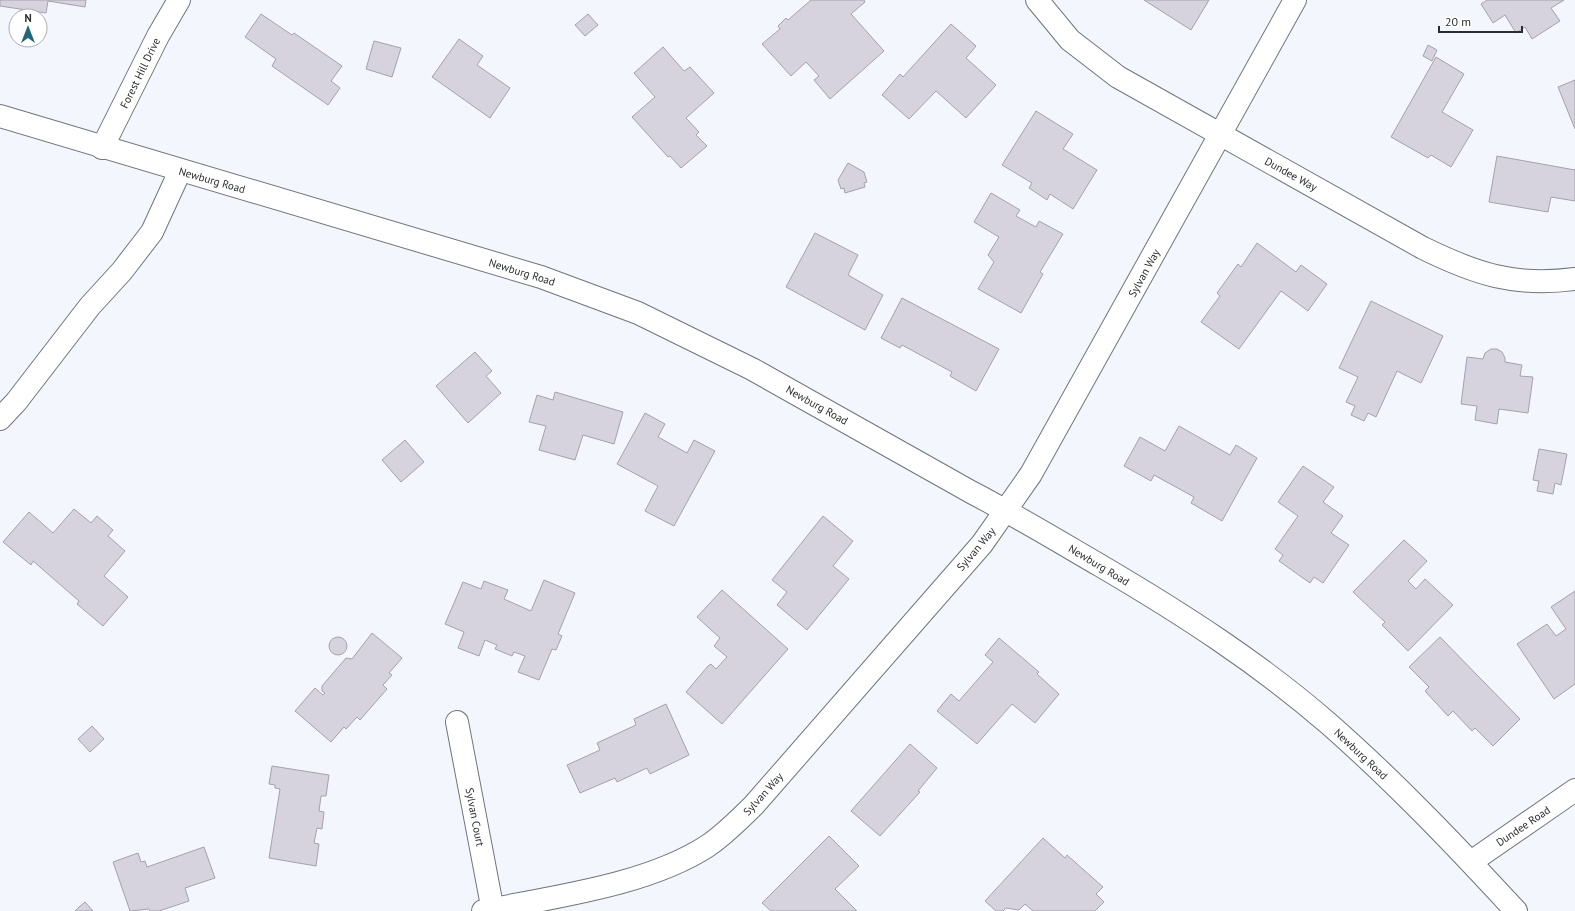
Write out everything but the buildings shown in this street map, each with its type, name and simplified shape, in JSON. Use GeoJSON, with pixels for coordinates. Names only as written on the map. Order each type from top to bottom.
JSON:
{"type":"FeatureCollection","features":[{"type":"Feature","properties":{"kind":"street","name":"Forest Hill Drive"},"geometry":{"type":"LineString","coordinates":[[102,148],[158,36],[179,0]]}},
{"type":"Feature","properties":{"kind":"street","name":"Dundee Way"},"geometry":{"type":"LineString","coordinates":[[1037,0],[1070,40],[1086,54],[1118,77],[1422,248],[1456,264],[1494,277],[1525,282],[1556,282],[1575,280]]}},
{"type":"Feature","properties":{"kind":"street","name":"Sylvan Way"},"geometry":{"type":"LineString","coordinates":[[489,910],[610,885],[657,871],[708,845],[732,827],[754,805],[966,562],[1007,511],[1031,474],[1295,0]]}},
{"type":"Feature","properties":{"kind":"street","name":"Newburg Road"},"geometry":{"type":"LineString","coordinates":[[0,116],[102,148],[541,277],[638,313],[752,369],[1007,511],[1160,601],[1232,648],[1328,724],[1406,796],[1471,862],[1516,911]]}},
{"type":"Feature","properties":{"kind":"street"},"geometry":{"type":"LineString","coordinates":[[0,419],[16,402],[90,306],[122,271],[152,232],[180,171]]}},
{"type":"Feature","properties":{"kind":"street","name":"Sylvan Court"},"geometry":{"type":"LineString","coordinates":[[457,722],[489,910]]}},
{"type":"Feature","properties":{"kind":"street","name":"Dundee Road"},"geometry":{"type":"LineString","coordinates":[[1471,862],[1575,790]]}}]}
